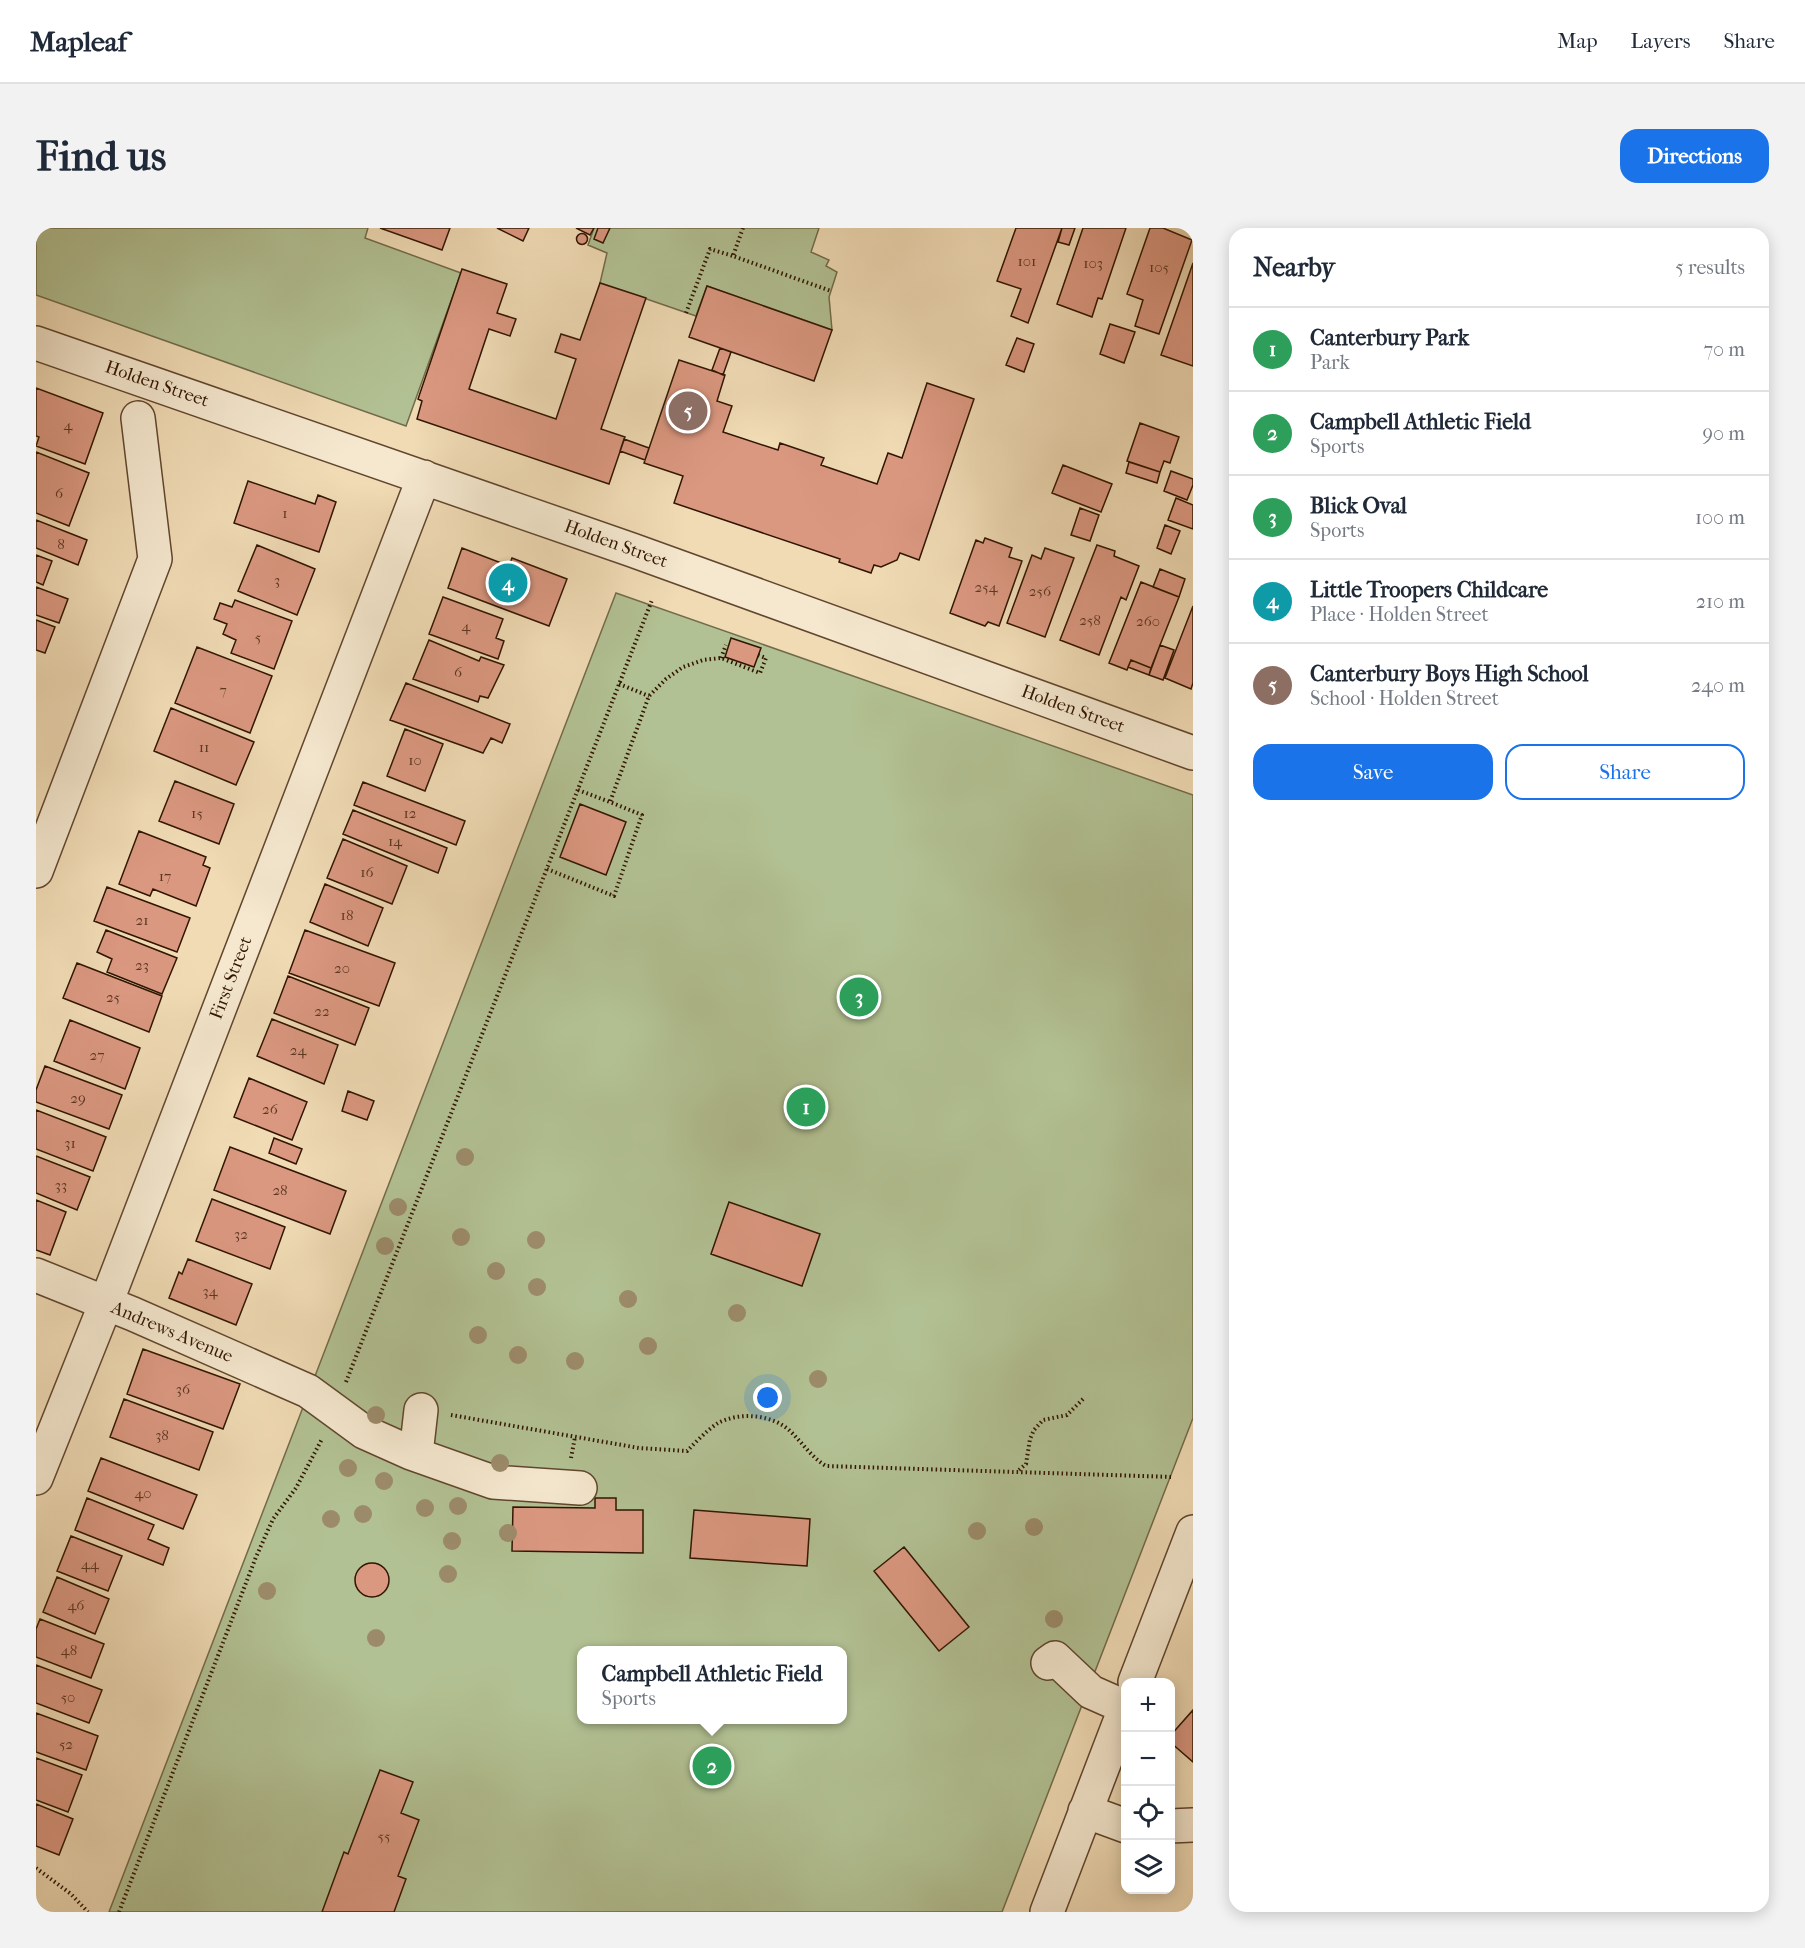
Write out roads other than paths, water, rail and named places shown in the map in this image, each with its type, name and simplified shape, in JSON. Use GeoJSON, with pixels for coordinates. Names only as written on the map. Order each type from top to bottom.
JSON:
{"type":"FeatureCollection","features":[{"type":"Feature","properties":{"kind":"street","name":"Holden Street"},"geometry":{"type":"LineString","coordinates":[[36,343],[424,477],[1193,753]]}},
{"type":"Feature","properties":{"kind":"street"},"geometry":{"type":"LineString","coordinates":[[36,872],[155,559],[138,418]]}},
{"type":"Feature","properties":{"kind":"street","name":"First Street"},"geometry":{"type":"LineString","coordinates":[[36,1478],[424,477]]}},
{"type":"Feature","properties":{"kind":"street","name":"Andrews Avenue"},"geometry":{"type":"LineString","coordinates":[[36,1275],[308,1391],[364,1432],[416,1454],[493,1482],[576,1473]]}},
{"type":"Feature","properties":{"kind":"street"},"geometry":{"type":"LineString","coordinates":[[416,1454],[421,1410]]}},
{"type":"Feature","properties":{"kind":"street"},"geometry":{"type":"LineString","coordinates":[[1136,1678],[1193,1532]]}},
{"type":"Feature","properties":{"kind":"street"},"geometry":{"type":"LineString","coordinates":[[1048,1664],[1055,1658],[1091,1692],[1121,1705]]}},
{"type":"Feature","properties":{"kind":"street"},"geometry":{"type":"LineString","coordinates":[[1047,1912],[1121,1717]]}},
{"type":"Feature","properties":{"kind":"street"},"geometry":{"type":"LineString","coordinates":[[1085,1811],[1121,1824]]}},
{"type":"Feature","properties":{"kind":"street"},"geometry":{"type":"LineString","coordinates":[[1175,1826],[1193,1825]]}},
{"type":"Feature","properties":{"kind":"place","name":"Canterbury Boys High School"},"geometry":{"type":"Point","coordinates":[688,411]}},
{"type":"Feature","properties":{"kind":"place","name":"Little Troopers Childcare"},"geometry":{"type":"Point","coordinates":[508,583]}},
{"type":"Feature","properties":{"kind":"place","name":"Blick Oval"},"geometry":{"type":"Point","coordinates":[859,997]}},
{"type":"Feature","properties":{"kind":"place","name":"Canterbury Park"},"geometry":{"type":"Point","coordinates":[806,1107]}},
{"type":"Feature","properties":{"kind":"place","name":"Campbell Athletic Field"},"geometry":{"type":"Point","coordinates":[712,1766]}}]}
